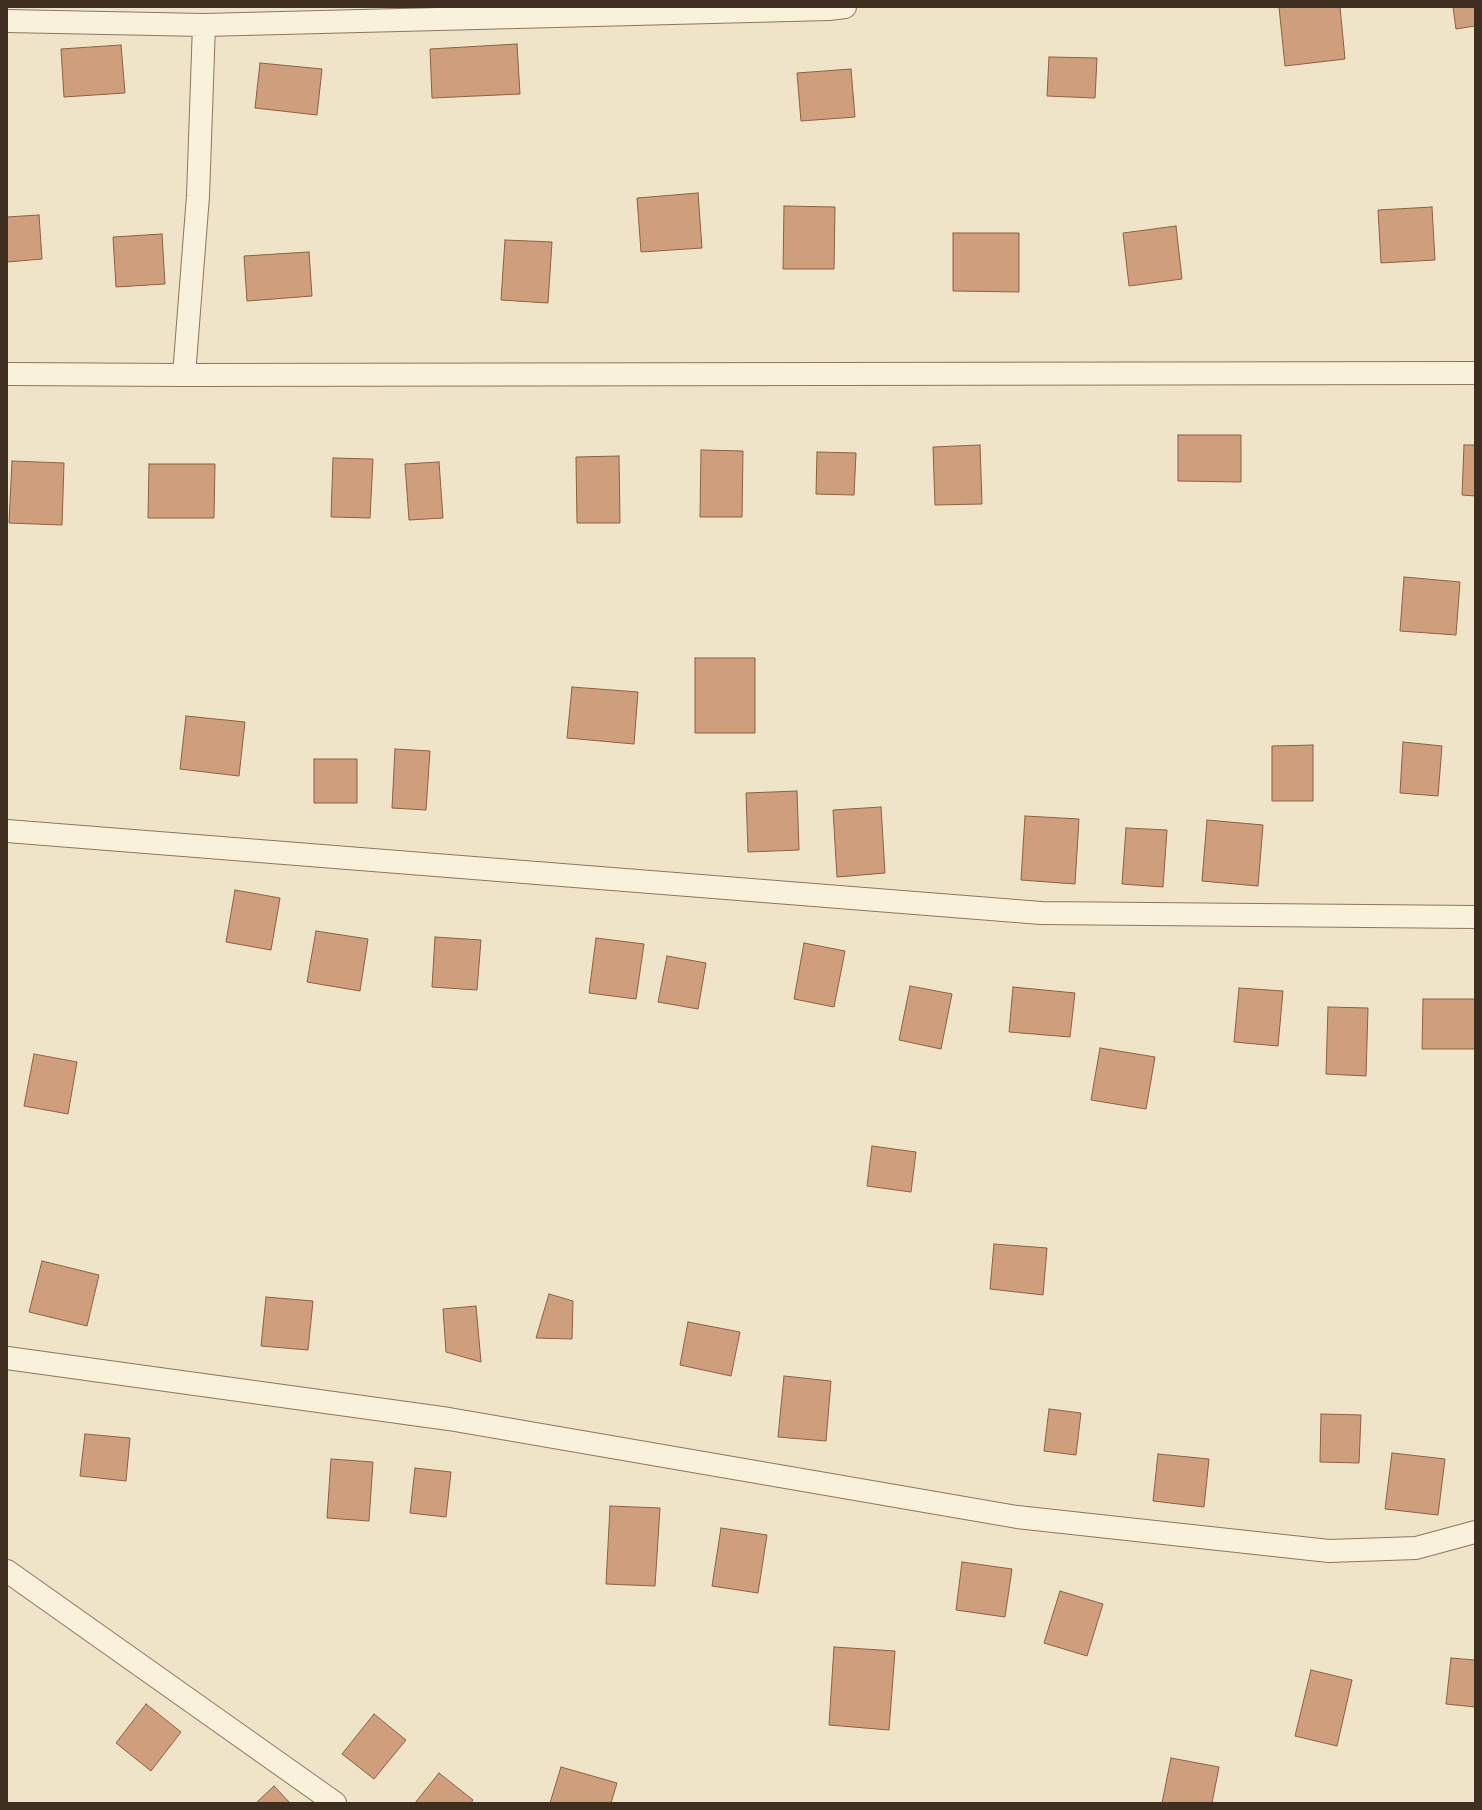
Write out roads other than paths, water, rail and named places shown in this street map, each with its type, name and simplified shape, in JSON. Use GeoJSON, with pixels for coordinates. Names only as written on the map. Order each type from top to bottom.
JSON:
{"type":"FeatureCollection","features":[{"type":"Feature","properties":{"kind":"street"},"geometry":{"type":"LineString","coordinates":[[7,21],[204,25],[829,9],[845,7]]}},
{"type":"Feature","properties":{"kind":"street"},"geometry":{"type":"LineString","coordinates":[[184,375],[198,196],[204,25]]}},
{"type":"Feature","properties":{"kind":"street"},"geometry":{"type":"LineString","coordinates":[[7,374],[1475,373]]}},
{"type":"Feature","properties":{"kind":"street"},"geometry":{"type":"LineString","coordinates":[[7,831],[1041,913],[1475,917]]}},
{"type":"Feature","properties":{"kind":"street"},"geometry":{"type":"LineString","coordinates":[[7,1358],[449,1419],[1017,1517],[1329,1551],[1416,1548],[1475,1532]]}},
{"type":"Feature","properties":{"kind":"street"},"geometry":{"type":"LineString","coordinates":[[7,1571],[335,1803]]}}]}
